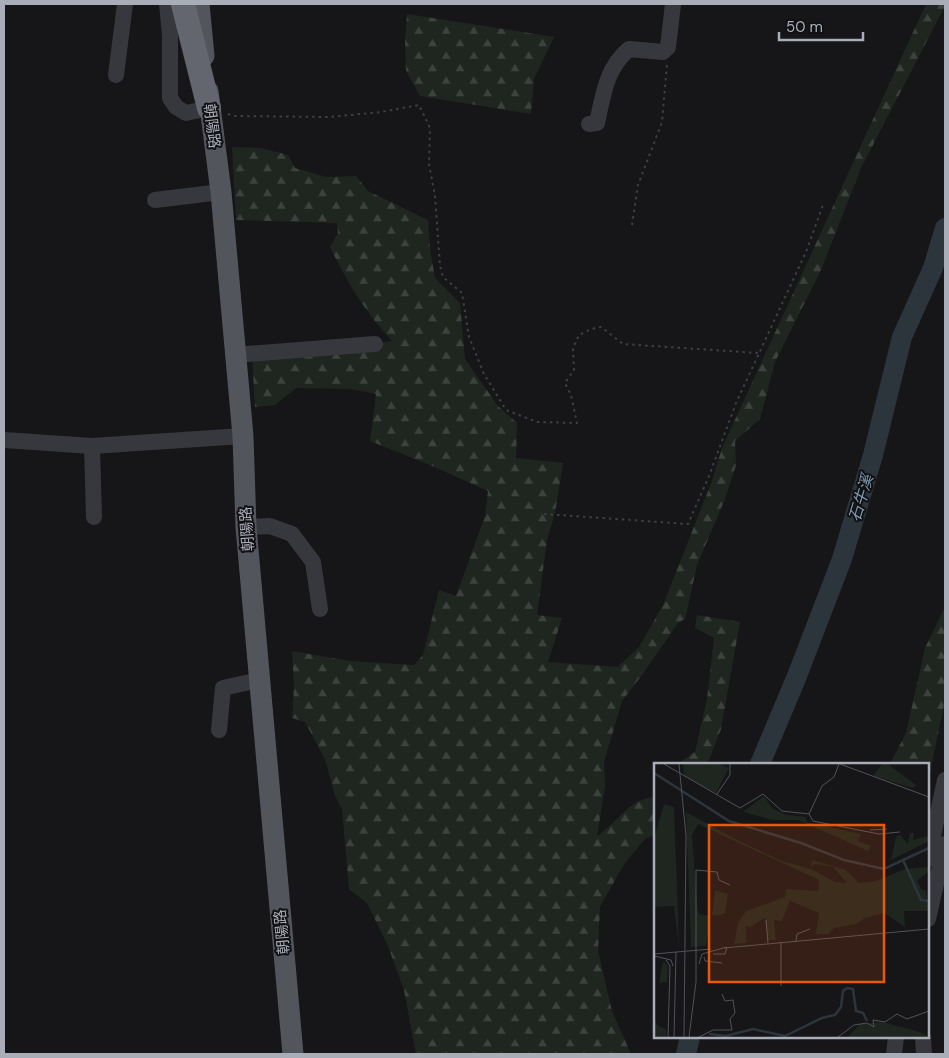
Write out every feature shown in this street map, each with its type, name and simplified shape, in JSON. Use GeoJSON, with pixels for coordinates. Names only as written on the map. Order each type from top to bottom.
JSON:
{"type":"FeatureCollection","features":[{"type":"Feature","properties":{"kind":"highway"},"geometry":{"type":"LineString","coordinates":[[182,4],[209,108]]}},
{"type":"Feature","properties":{"kind":"main road","name":"朝陽路"},"geometry":{"type":"LineString","coordinates":[[199,4],[209,108],[220,192],[243,436],[246,527],[293,1054]]}},
{"type":"Feature","properties":{"kind":"street"},"geometry":{"type":"LineString","coordinates":[[116,75],[125,4]]}},
{"type":"Feature","properties":{"kind":"street"},"geometry":{"type":"LineString","coordinates":[[167,4],[170,34],[170,98],[176,107],[186,113],[209,108]]}},
{"type":"Feature","properties":{"kind":"street"},"geometry":{"type":"LineString","coordinates":[[588,124],[597,123],[606,81],[619,57],[629,49],[663,52],[668,47],[673,4]]}},
{"type":"Feature","properties":{"kind":"street"},"geometry":{"type":"LineString","coordinates":[[155,200],[220,192]]}},
{"type":"Feature","properties":{"kind":"street"},"geometry":{"type":"LineString","coordinates":[[235,355],[375,344]]}},
{"type":"Feature","properties":{"kind":"street"},"geometry":{"type":"LineString","coordinates":[[4,440],[92,446],[243,436]]}},
{"type":"Feature","properties":{"kind":"street"},"geometry":{"type":"LineString","coordinates":[[92,446],[94,517]]}},
{"type":"Feature","properties":{"kind":"street"},"geometry":{"type":"LineString","coordinates":[[246,527],[270,526],[292,534],[313,562],[320,609]]}},
{"type":"Feature","properties":{"kind":"street"},"geometry":{"type":"LineString","coordinates":[[220,730],[223,688],[259,680]]}},
{"type":"Feature","properties":{"kind":"street"},"geometry":{"type":"LineString","coordinates":[[929,854],[945,780]]}},
{"type":"Feature","properties":{"kind":"street"},"geometry":{"type":"LineString","coordinates":[[929,915],[945,844]]}},
{"type":"Feature","properties":{"kind":"street"},"geometry":{"type":"LineString","coordinates":[[894,1054],[896,1038]]}},
{"type":"Feature","properties":{"kind":"street"},"geometry":{"type":"LineString","coordinates":[[923,1038],[924,1054]]}},
{"type":"Feature","properties":{"kind":"path"},"geometry":{"type":"LineString","coordinates":[[632,225],[638,185],[662,122],[668,47]]}},
{"type":"Feature","properties":{"kind":"path"},"geometry":{"type":"LineString","coordinates":[[209,108],[233,116],[330,117],[381,112],[419,104],[430,128],[429,164],[435,196],[440,266],[443,277],[462,293],[469,337],[484,374],[506,410],[538,422],[577,423],[571,396],[565,382],[574,370],[573,348],[576,341],[580,335],[591,329],[601,328],[623,344],[758,353]]}},
{"type":"Feature","properties":{"kind":"path"},"geometry":{"type":"LineString","coordinates":[[544,514],[688,524],[709,476],[736,403],[806,252],[824,202]]}},
{"type":"Feature","properties":{"kind":"green space"},"geometry":{"type":"Polygon","coordinates":[[[926,4],[945,4],[861,168],[821,270],[775,362],[760,419],[735,441],[736,465],[725,499],[697,565],[685,619],[678,623],[622,701],[604,762],[605,787],[597,836],[631,806],[646,798],[654,797],[654,835],[645,839],[624,864],[600,907],[598,951],[612,1011],[631,1054],[416,1054],[404,990],[388,946],[367,903],[349,889],[342,809],[335,796],[325,759],[305,722],[292,718],[294,685],[292,651],[350,661],[414,665],[423,655],[439,590],[456,596],[485,516],[488,491],[370,441],[376,394],[351,389],[296,388],[275,405],[255,407],[252,356],[303,354],[392,341],[357,296],[330,247],[338,233],[337,223],[236,220],[232,147],[261,148],[288,155],[295,168],[326,177],[356,176],[368,191],[428,220],[435,278],[460,303],[465,359],[498,406],[517,423],[516,458],[563,463],[555,513],[547,540],[537,615],[562,618],[548,662],[618,667],[639,647],[663,605],[712,481],[722,448],[926,4]]]}},
{"type":"Feature","properties":{"kind":"green space"},"geometry":{"type":"Polygon","coordinates":[[[407,14],[554,37],[534,79],[531,114],[420,96],[406,71],[407,14]]]}},
{"type":"Feature","properties":{"kind":"green space"},"geometry":{"type":"Polygon","coordinates":[[[945,607],[945,700],[929,778],[929,763],[891,763],[906,733],[925,648],[945,607]]]}},
{"type":"Feature","properties":{"kind":"green space"},"geometry":{"type":"Polygon","coordinates":[[[697,615],[740,622],[721,729],[709,760],[707,763],[678,763],[695,752],[707,699],[714,638],[695,628],[697,615]]]}},
{"type":"Feature","properties":{"kind":"waterway","name":"石牛溪"},"geometry":{"type":"LineString","coordinates":[[760,763],[797,676],[842,559],[873,455],[902,337],[933,268],[945,228]]}},
{"type":"Feature","properties":{"kind":"waterway","name":"石牛溪"},"geometry":{"type":"LineString","coordinates":[[686,1054],[690,1038]]}}]}
